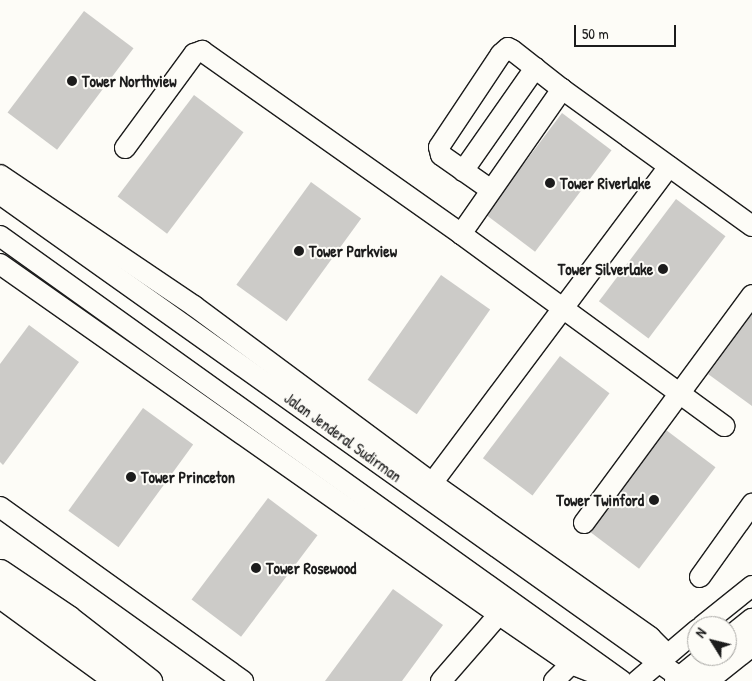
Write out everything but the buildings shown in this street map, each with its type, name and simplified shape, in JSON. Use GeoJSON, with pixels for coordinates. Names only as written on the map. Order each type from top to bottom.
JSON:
{"type":"FeatureCollection","features":[{"type":"Feature","properties":{"kind":"main road"},"geometry":{"type":"LineString","coordinates":[[0,572],[68,618],[149,681]]}},
{"type":"Feature","properties":{"kind":"main road"},"geometry":{"type":"LineString","coordinates":[[0,595],[118,681]]}},
{"type":"Feature","properties":{"kind":"main road"},"geometry":{"type":"LineString","coordinates":[[737,633],[752,621]]}},
{"type":"Feature","properties":{"kind":"main road"},"geometry":{"type":"LineString","coordinates":[[686,680],[752,642]]}},
{"type":"Feature","properties":{"kind":"main road"},"geometry":{"type":"LineString","coordinates":[[686,680],[699,666]]}},
{"type":"Feature","properties":{"kind":"street"},"geometry":{"type":"LineString","coordinates":[[491,190],[441,155],[439,147],[501,54],[508,48],[752,226]]}},
{"type":"Feature","properties":{"kind":"street"},"geometry":{"type":"LineString","coordinates":[[125,148],[194,54],[202,51],[462,234],[724,426]]}},
{"type":"Feature","properties":{"kind":"street"},"geometry":{"type":"LineString","coordinates":[[463,171],[535,68]]}},
{"type":"Feature","properties":{"kind":"street"},"geometry":{"type":"LineString","coordinates":[[462,234],[562,89]]}},
{"type":"Feature","properties":{"kind":"street"},"geometry":{"type":"LineString","coordinates":[[428,489],[669,167]]}},
{"type":"Feature","properties":{"kind":"street"},"geometry":{"type":"LineString","coordinates":[[0,174],[194,306],[428,489],[635,626],[662,659],[686,680]]}},
{"type":"Feature","properties":{"kind":"street","name":"Jalan Jenderal Sudirman"},"geometry":{"type":"LineString","coordinates":[[0,194],[428,489]]}},
{"type":"Feature","properties":{"kind":"street"},"geometry":{"type":"LineString","coordinates":[[0,236],[203,381],[504,608],[526,634],[571,664],[615,681]]}},
{"type":"Feature","properties":{"kind":"street"},"geometry":{"type":"LineString","coordinates":[[0,264],[176,388],[504,608],[552,631],[622,681]]}},
{"type":"Feature","properties":{"kind":"street"},"geometry":{"type":"LineString","coordinates":[[584,523],[752,295]]}},
{"type":"Feature","properties":{"kind":"street"},"geometry":{"type":"LineString","coordinates":[[176,388],[203,381]]}},
{"type":"Feature","properties":{"kind":"street"},"geometry":{"type":"LineString","coordinates":[[700,577],[752,504]]}},
{"type":"Feature","properties":{"kind":"street"},"geometry":{"type":"LineString","coordinates":[[0,506],[243,681]]}},
{"type":"Feature","properties":{"kind":"street"},"geometry":{"type":"LineString","coordinates":[[714,616],[752,586]]}},
{"type":"Feature","properties":{"kind":"street"},"geometry":{"type":"LineString","coordinates":[[441,681],[504,608]]}},
{"type":"Feature","properties":{"kind":"street"},"geometry":{"type":"LineString","coordinates":[[526,634],[552,631]]}},
{"type":"Feature","properties":{"kind":"street"},"geometry":{"type":"LineString","coordinates":[[637,681],[687,638]]}},
{"type":"Feature","properties":{"kind":"street"},"geometry":{"type":"LineString","coordinates":[[554,681],[571,664]]}},
{"type":"Feature","properties":{"kind":"place","name":"Tower Northview"},"geometry":{"type":"Point","coordinates":[72,81]}},
{"type":"Feature","properties":{"kind":"place","name":"Tower Riverlake"},"geometry":{"type":"Point","coordinates":[550,183]}},
{"type":"Feature","properties":{"kind":"place","name":"Tower Parkview"},"geometry":{"type":"Point","coordinates":[299,251]}},
{"type":"Feature","properties":{"kind":"place","name":"Tower Silverlake"},"geometry":{"type":"Point","coordinates":[663,269]}},
{"type":"Feature","properties":{"kind":"place","name":"Tower Princeton"},"geometry":{"type":"Point","coordinates":[131,477]}},
{"type":"Feature","properties":{"kind":"place","name":"Tower Twinford"},"geometry":{"type":"Point","coordinates":[654,500]}},
{"type":"Feature","properties":{"kind":"place","name":"Tower Rosewood"},"geometry":{"type":"Point","coordinates":[256,568]}}]}
